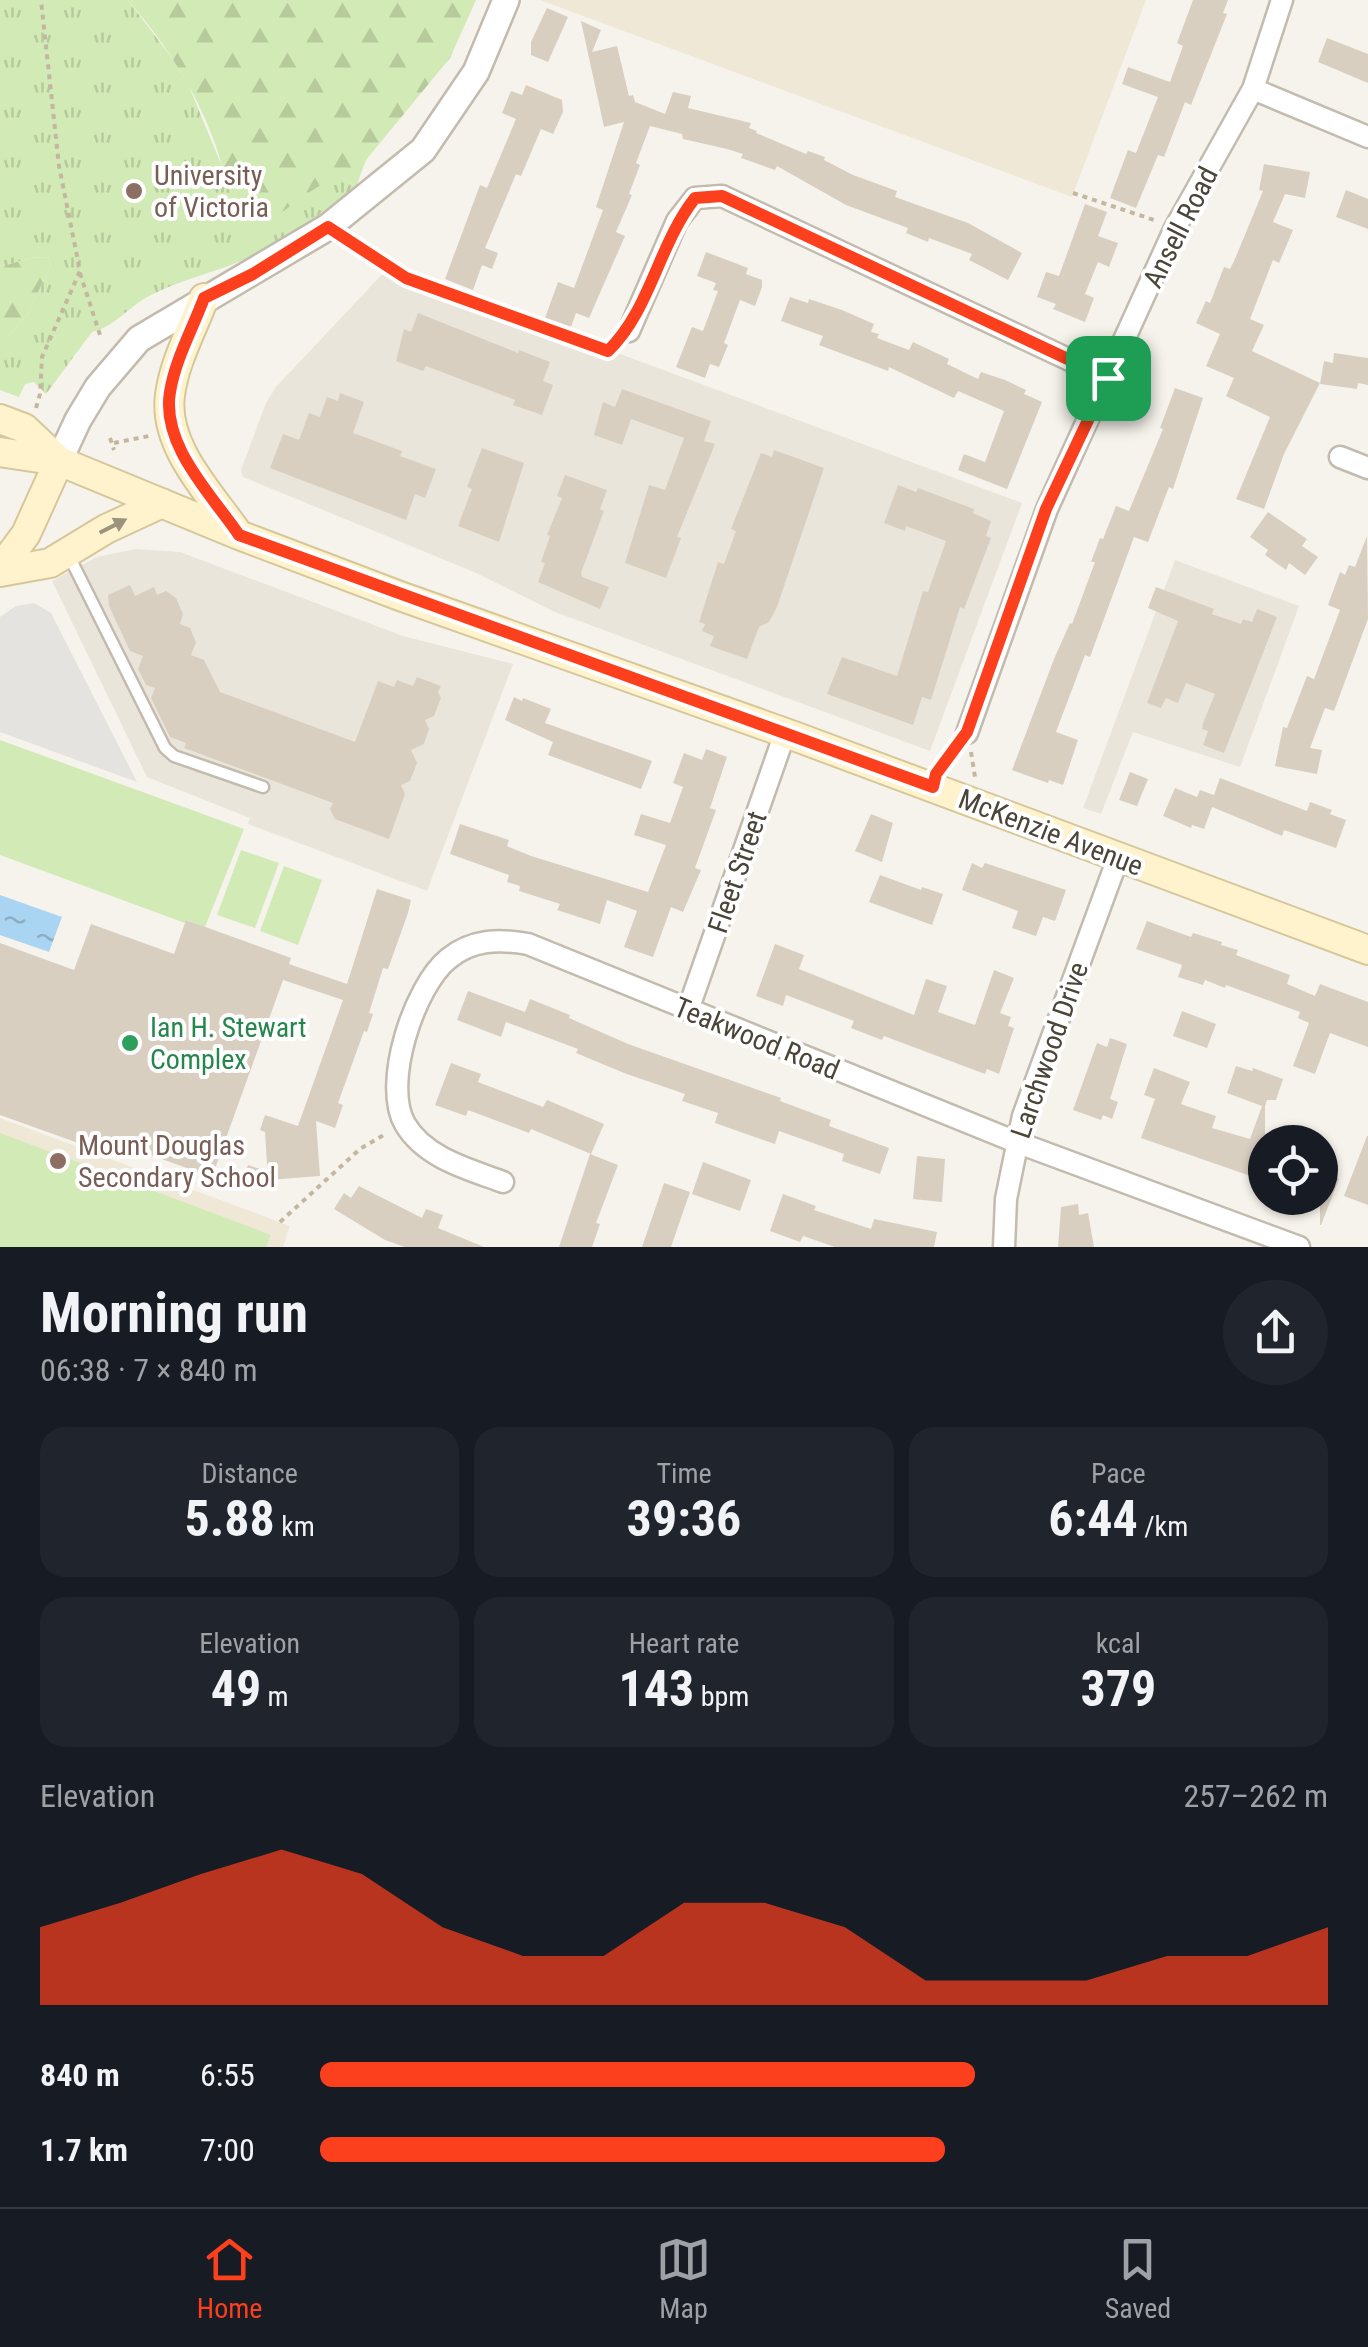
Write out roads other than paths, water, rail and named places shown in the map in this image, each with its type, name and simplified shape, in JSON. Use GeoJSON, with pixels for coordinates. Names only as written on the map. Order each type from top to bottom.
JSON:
{"type":"FeatureCollection","features":[{"type":"Feature","properties":{"kind":"main road"},"geometry":{"type":"LineString","coordinates":[[204,298],[174,376],[170,415],[178,446],[239,535]]}},
{"type":"Feature","properties":{"kind":"main road","name":"McKenzie Avenue"},"geometry":{"type":"LineString","coordinates":[[0,419],[24,428],[60,461]]}},
{"type":"Feature","properties":{"kind":"main road","name":"McKenzie Avenue"},"geometry":{"type":"LineString","coordinates":[[0,452],[60,461],[239,535],[1368,950]]}},
{"type":"Feature","properties":{"kind":"main road"},"geometry":{"type":"LineString","coordinates":[[0,570],[26,534],[60,461]]}},
{"type":"Feature","properties":{"kind":"main road"},"geometry":{"type":"LineString","coordinates":[[0,570],[50,563],[162,503]]}},
{"type":"Feature","properties":{"kind":"street"},"geometry":{"type":"LineString","coordinates":[[60,461],[78,420],[114,366],[154,328],[328,227],[423,150],[476,72],[506,0]]}},
{"type":"Feature","properties":{"kind":"street","name":"Ansell Road"},"geometry":{"type":"LineString","coordinates":[[967,732],[1046,509],[1176,228],[1253,89],[1282,0]]}},
{"type":"Feature","properties":{"kind":"street"},"geometry":{"type":"LineString","coordinates":[[1253,89],[1368,137]]}},
{"type":"Feature","properties":{"kind":"street"},"geometry":{"type":"LineString","coordinates":[[629,330],[677,221],[695,198],[722,196],[1108,378]]}},
{"type":"Feature","properties":{"kind":"street"},"geometry":{"type":"LineString","coordinates":[[1340,458],[1368,468]]}},
{"type":"Feature","properties":{"kind":"street","name":"Fleet Street"},"geometry":{"type":"LineString","coordinates":[[688,1010],[785,733]]}},
{"type":"Feature","properties":{"kind":"street","name":"Larchwood Drive"},"geometry":{"type":"LineString","coordinates":[[1004,1247],[1006,1199],[1016,1142],[1118,858]]}},
{"type":"Feature","properties":{"kind":"street","name":"Teakwood Road"},"geometry":{"type":"LineString","coordinates":[[503,1182],[427,1149],[404,1122],[396,1091],[398,1059],[426,984],[447,960],[473,944],[500,939],[528,944],[1016,1142],[1299,1247]]}},
{"type":"Feature","properties":{"kind":"lane"},"geometry":{"type":"LineString","coordinates":[[68,553],[165,748],[174,756],[264,788]]}},
{"type":"Feature","properties":{"kind":"water"},"geometry":{"type":"Polygon","coordinates":[[[0,895],[62,917],[49,952],[0,935],[0,895]]]}},
{"type":"Feature","properties":{"kind":"place","name":"University of Victoria"},"geometry":{"type":"Point","coordinates":[134,191]}},
{"type":"Feature","properties":{"kind":"place","name":"Ian H. Stewart Complex"},"geometry":{"type":"Point","coordinates":[130,1043]}},
{"type":"Feature","properties":{"kind":"place","name":"Mount Douglas Secondary School"},"geometry":{"type":"Point","coordinates":[58,1161]}}]}
